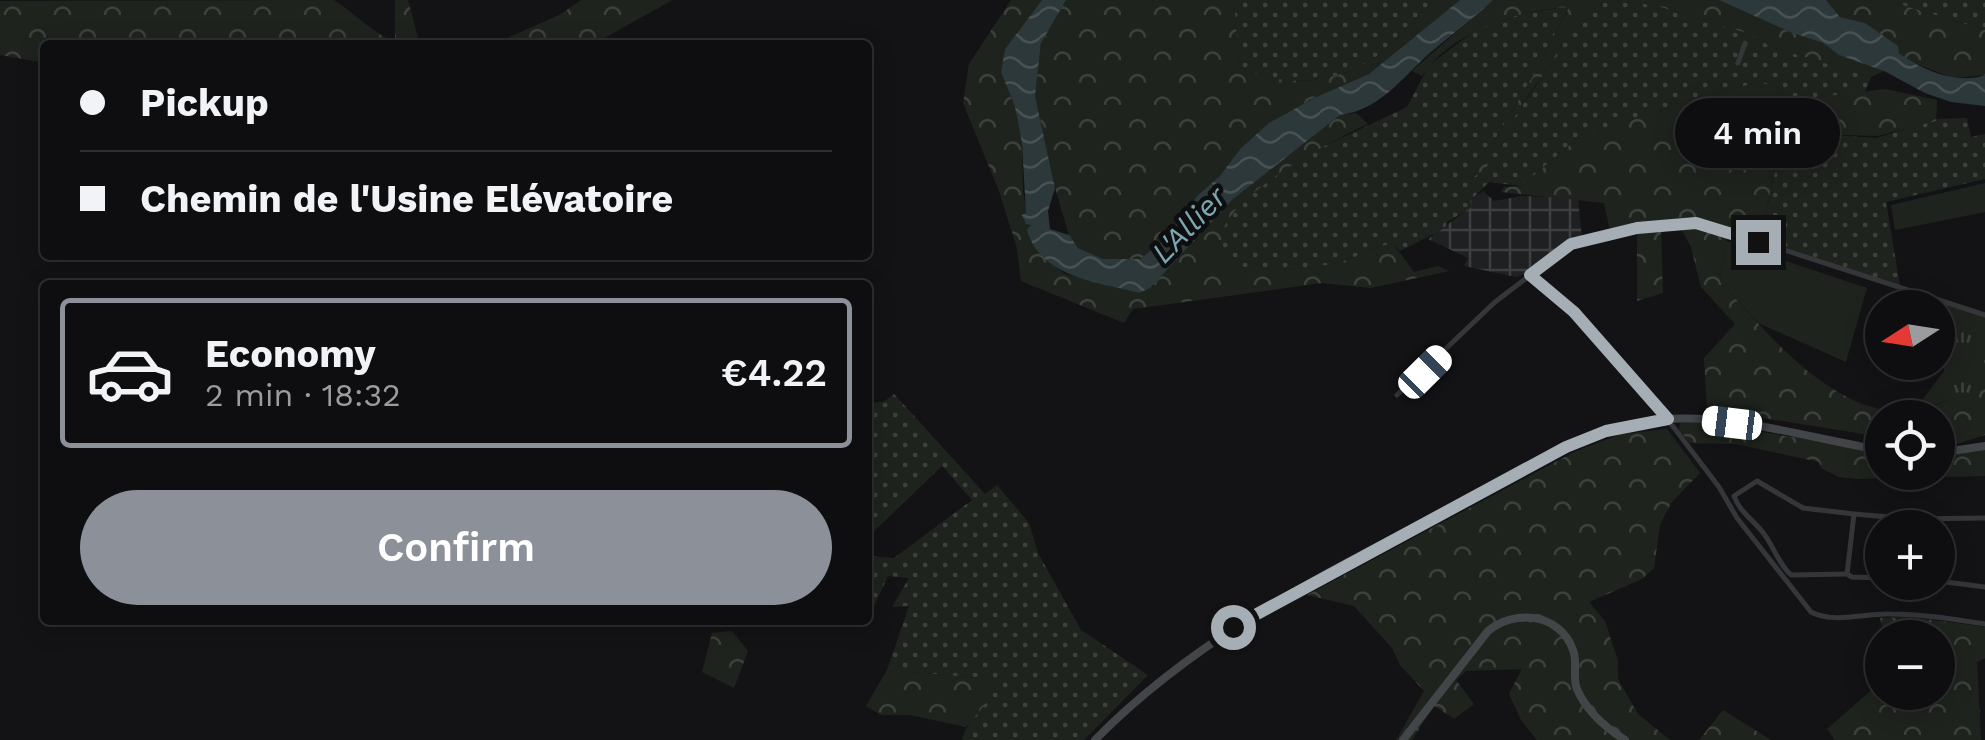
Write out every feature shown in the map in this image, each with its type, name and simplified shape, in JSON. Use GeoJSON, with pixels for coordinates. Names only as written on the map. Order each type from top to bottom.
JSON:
{"type":"FeatureCollection","features":[{"type":"Feature","properties":{"kind":"main road"},"geometry":{"type":"LineString","coordinates":[[1095,740],[1180,664],[1233,627],[1347,562],[1594,434],[1668,419],[1732,423],[1865,447]]}},
{"type":"Feature","properties":{"kind":"main road"},"geometry":{"type":"LineString","coordinates":[[1955,450],[1985,446]]}},
{"type":"Feature","properties":{"kind":"main road"},"geometry":{"type":"LineString","coordinates":[[1402,740],[1488,631],[1522,616],[1547,622],[1567,638],[1573,649],[1575,682],[1583,700],[1625,740]]}},
{"type":"Feature","properties":{"kind":"street"},"geometry":{"type":"LineString","coordinates":[[1738,64],[1744,43]]}},
{"type":"Feature","properties":{"kind":"street"},"geometry":{"type":"LineString","coordinates":[[1397,395],[1495,302],[1571,244],[1637,228],[1696,223],[1985,315]]}},
{"type":"Feature","properties":{"kind":"street"},"geometry":{"type":"LineString","coordinates":[[1530,275],[1574,312],[1668,419],[1737,518],[1811,612],[1838,617],[1884,613],[1928,616],[1985,624]]}},
{"type":"Feature","properties":{"kind":"street"},"geometry":{"type":"LineString","coordinates":[[1865,577],[1791,575],[1734,496],[1757,482],[1803,508],[1913,519],[1985,518]]}},
{"type":"Feature","properties":{"kind":"street"},"geometry":{"type":"LineString","coordinates":[[1848,574],[1854,514]]}},
{"type":"Feature","properties":{"kind":"street"},"geometry":{"type":"LineString","coordinates":[[1955,584],[1985,587]]}},
{"type":"Feature","properties":{"kind":"shaded area"},"geometry":{"type":"Polygon","coordinates":[[[1483,191],[1494,201],[1522,196],[1578,198],[1582,238],[1516,277],[1464,266],[1468,258],[1428,239],[1471,207],[1469,201],[1483,191]]]}},
{"type":"Feature","properties":{"kind":"green space"},"geometry":{"type":"Polygon","coordinates":[[[334,0],[391,40],[40,40],[40,62],[0,55],[0,1],[334,0]]]}},
{"type":"Feature","properties":{"kind":"green space"},"geometry":{"type":"Polygon","coordinates":[[[395,0],[408,0],[419,40],[395,40],[395,0]]]}},
{"type":"Feature","properties":{"kind":"green space"},"geometry":{"type":"Polygon","coordinates":[[[581,0],[672,0],[601,40],[503,40],[561,14],[581,0]]]}},
{"type":"Feature","properties":{"kind":"green space"},"geometry":{"type":"Polygon","coordinates":[[[1011,0],[1042,0],[1005,49],[1001,72],[1015,107],[1022,143],[1023,193],[1031,228],[1049,262],[1065,274],[1139,293],[1150,288],[1233,199],[1340,115],[1356,113],[1368,124],[1286,169],[1245,200],[1231,216],[1222,235],[1227,263],[1256,269],[1309,268],[1393,244],[1414,272],[1438,266],[1449,271],[1371,288],[1322,283],[1133,309],[1124,323],[1021,281],[1017,248],[999,191],[963,103],[969,64],[1011,0]]]}},
{"type":"Feature","properties":{"kind":"green space"},"geometry":{"type":"Polygon","coordinates":[[[1066,0],[1234,0],[1239,67],[1296,81],[1352,70],[1386,49],[1436,0],[1460,0],[1369,74],[1269,123],[1198,195],[1164,240],[1140,259],[1103,259],[1078,248],[1069,235],[1035,96],[1041,43],[1066,0]]]}},
{"type":"Feature","properties":{"kind":"green space"},"geometry":{"type":"Polygon","coordinates":[[[1234,0],[1436,0],[1370,61],[1334,76],[1296,81],[1239,67],[1234,0]]]}},
{"type":"Feature","properties":{"kind":"green space"},"geometry":{"type":"Polygon","coordinates":[[[1493,0],[1719,0],[1823,43],[1839,55],[1884,71],[1871,77],[1654,5],[1614,1],[1591,5],[1568,28],[1553,61],[1482,171],[1471,179],[1465,173],[1484,158],[1569,7],[1529,13],[1487,26],[1449,47],[1422,76],[1412,71],[1493,0]]]}},
{"type":"Feature","properties":{"kind":"green space"},"geometry":{"type":"Polygon","coordinates":[[[1826,0],[1885,0],[1985,30],[1985,75],[1953,78],[1909,61],[1865,23],[1840,17],[1826,0]]]}},
{"type":"Feature","properties":{"kind":"green space"},"geometry":{"type":"Polygon","coordinates":[[[1885,0],[1985,0],[1985,30],[1885,0]]]}},
{"type":"Feature","properties":{"kind":"green space"},"geometry":{"type":"Polygon","coordinates":[[[1614,1],[1654,5],[1871,77],[1865,92],[1790,101],[1773,86],[1760,83],[1708,93],[1576,140],[1521,186],[1489,182],[1470,201],[1472,207],[1447,222],[1445,228],[1400,251],[1393,244],[1326,265],[1291,269],[1256,269],[1227,263],[1221,243],[1223,228],[1237,205],[1299,158],[1407,107],[1429,65],[1472,33],[1499,18],[1569,6],[1484,158],[1465,173],[1471,179],[1553,61],[1568,28],[1590,5],[1614,1]]]}},
{"type":"Feature","properties":{"kind":"green space"},"geometry":{"type":"Polygon","coordinates":[[[1760,83],[1773,86],[1790,101],[1885,89],[1937,100],[1936,121],[1877,136],[1782,133],[1761,239],[1732,229],[1726,241],[1720,281],[1804,368],[1829,387],[1865,404],[1865,434],[1707,409],[1704,358],[1735,324],[1701,287],[1691,247],[1679,225],[1661,227],[1663,293],[1637,301],[1637,232],[1611,235],[1604,203],[1501,192],[1504,187],[1521,186],[1576,140],[1708,93],[1760,83]]]}},
{"type":"Feature","properties":{"kind":"green space"},"geometry":{"type":"Polygon","coordinates":[[[1967,118],[1971,137],[1985,134],[1985,179],[1886,202],[1900,286],[1761,239],[1783,132],[1876,138],[1938,119],[1967,118]]]}},
{"type":"Feature","properties":{"kind":"green space"},"geometry":{"type":"Polygon","coordinates":[[[1985,183],[1985,212],[1895,230],[1891,205],[1985,183]]]}},
{"type":"Feature","properties":{"kind":"green space"},"geometry":{"type":"Polygon","coordinates":[[[1726,241],[1867,288],[1846,362],[1758,323],[1720,281],[1726,241]]]}},
{"type":"Feature","properties":{"kind":"green space"},"geometry":{"type":"Polygon","coordinates":[[[1955,306],[1985,315],[1985,388],[1948,400],[1922,400],[1937,380],[1955,380],[1955,306]]]}},
{"type":"Feature","properties":{"kind":"green space"},"geometry":{"type":"Polygon","coordinates":[[[1985,388],[1985,435],[1955,443],[1955,400],[1948,400],[1985,388]]]}},
{"type":"Feature","properties":{"kind":"green space"},"geometry":{"type":"Polygon","coordinates":[[[894,394],[985,494],[997,485],[1029,523],[1038,553],[1081,630],[1148,675],[1084,740],[962,740],[986,699],[991,679],[887,670],[909,606],[892,607],[909,578],[888,576],[872,611],[872,556],[894,558],[972,500],[942,466],[872,533],[872,403],[894,394]]]}},
{"type":"Feature","properties":{"kind":"green space"},"geometry":{"type":"Polygon","coordinates":[[[1680,423],[1708,423],[1865,449],[1865,479],[1839,477],[1821,468],[1819,462],[1736,444],[1690,443],[1679,430],[1680,423]]]}},
{"type":"Feature","properties":{"kind":"green space"},"geometry":{"type":"Polygon","coordinates":[[[1667,429],[1700,473],[1671,503],[1660,525],[1654,568],[1642,579],[1589,602],[1605,621],[1618,661],[1618,679],[1638,714],[1670,740],[1537,740],[1521,720],[1509,694],[1522,669],[1466,671],[1456,680],[1474,704],[1454,719],[1434,706],[1412,740],[1396,740],[1424,691],[1354,606],[1307,595],[1576,451],[1622,434],[1667,429]]]}},
{"type":"Feature","properties":{"kind":"green space"},"geometry":{"type":"Polygon","coordinates":[[[1985,449],[1985,476],[1955,477],[1955,453],[1985,449]]]}},
{"type":"Feature","properties":{"kind":"green space"},"geometry":{"type":"Polygon","coordinates":[[[1911,617],[1933,620],[1880,620],[1911,617]]]}},
{"type":"Feature","properties":{"kind":"green space"},"geometry":{"type":"Polygon","coordinates":[[[1955,623],[1985,627],[1985,658],[1977,662],[1981,740],[1835,740],[1827,729],[1865,696],[1865,710],[1955,710],[1955,623]]]}},
{"type":"Feature","properties":{"kind":"green space"},"geometry":{"type":"Polygon","coordinates":[[[732,631],[748,651],[734,688],[702,672],[712,633],[732,631]]]}},
{"type":"Feature","properties":{"kind":"green space"},"geometry":{"type":"Polygon","coordinates":[[[887,670],[991,679],[988,701],[966,727],[910,715],[881,715],[866,706],[887,670]]]}},
{"type":"Feature","properties":{"kind":"green space"},"geometry":{"type":"Polygon","coordinates":[[[1723,710],[1771,740],[1699,740],[1723,710]]]}},
{"type":"Feature","properties":{"kind":"water","name":"L'Allier"},"geometry":{"type":"Polygon","coordinates":[[[1042,0],[1066,0],[1041,43],[1035,96],[1055,188],[1048,211],[1050,229],[1069,235],[1078,248],[1103,259],[1140,259],[1164,240],[1198,195],[1269,123],[1369,74],[1460,0],[1493,0],[1379,99],[1340,115],[1233,199],[1150,288],[1139,293],[1089,281],[1058,268],[1034,246],[1027,230],[1031,225],[1026,224],[1022,215],[1026,213],[1022,143],[1015,107],[1001,72],[1005,49],[1042,0]]]}},
{"type":"Feature","properties":{"kind":"water"},"geometry":{"type":"Polygon","coordinates":[[[1719,0],[1826,0],[1840,17],[1865,23],[1918,65],[1952,77],[1985,75],[1985,106],[1951,102],[1925,93],[1884,71],[1839,55],[1823,43],[1719,0]]]}},
{"type":"Feature","properties":{"kind":"route"},"geometry":{"type":"LineString","coordinates":[[1233,627],[1566,447],[1594,434],[1668,419],[1574,312],[1530,275],[1546,260],[1571,244],[1674,223],[1696,223],[1758,242]]}}]}
